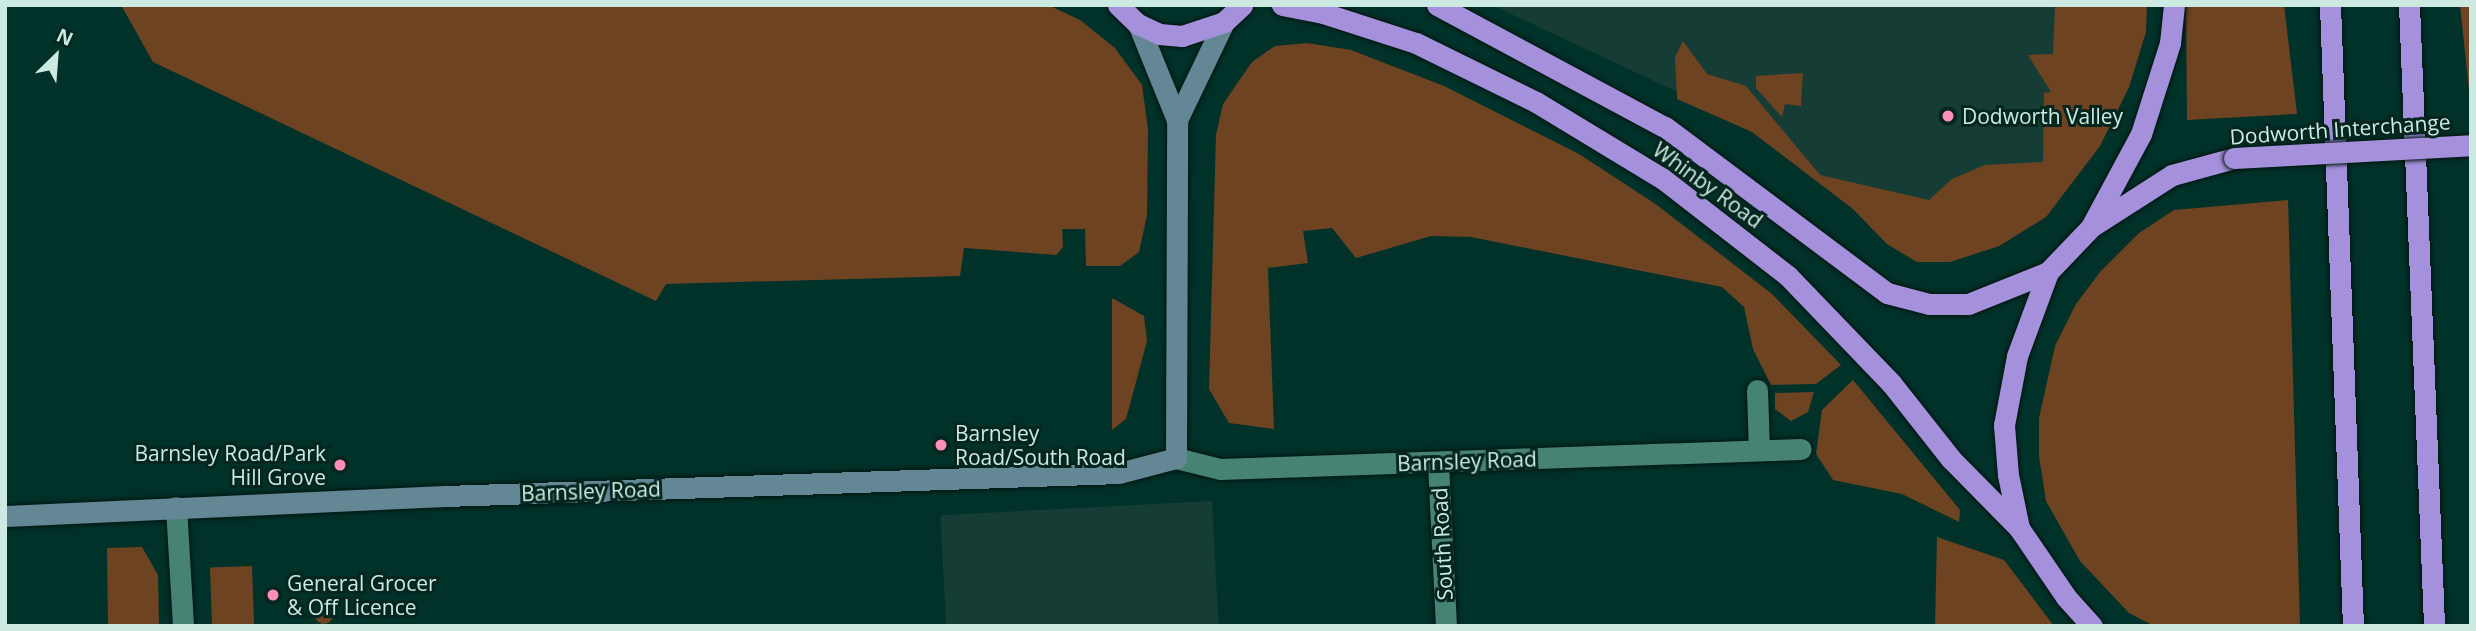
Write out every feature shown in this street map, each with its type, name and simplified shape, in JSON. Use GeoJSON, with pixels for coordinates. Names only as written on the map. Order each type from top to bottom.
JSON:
{"type":"FeatureCollection","features":[{"type":"Feature","properties":{"kind":"highway"},"geometry":{"type":"LineString","coordinates":[[1116,7],[1138,24],[1159,34],[1182,36],[1204,32],[1224,22],[1242,5]]}},
{"type":"Feature","properties":{"kind":"highway","name":"Whinby Road"},"geometry":{"type":"LineString","coordinates":[[1282,5],[1323,13],[1416,43],[1536,102],[1663,179],[1788,276],[2019,528]]}},
{"type":"Feature","properties":{"kind":"highway","name":"Whinby Road"},"geometry":{"type":"LineString","coordinates":[[1437,5],[1665,127],[1887,293],[1929,304],[1968,304],[2048,272]]}},
{"type":"Feature","properties":{"kind":"highway"},"geometry":{"type":"LineString","coordinates":[[2091,227],[2141,134],[2167,54],[2174,5]]}},
{"type":"Feature","properties":{"kind":"highway"},"geometry":{"type":"LineString","coordinates":[[2330,5],[2353,626]]}},
{"type":"Feature","properties":{"kind":"highway"},"geometry":{"type":"LineString","coordinates":[[2409,5],[2434,626]]}},
{"type":"Feature","properties":{"kind":"highway","name":"Dodworth Interchange"},"geometry":{"type":"LineString","coordinates":[[2090,625],[2019,528],[2008,475],[2004,425],[2017,356],[2048,272],[2091,227],[2172,175],[2234,158],[2471,145]]}},
{"type":"Feature","properties":{"kind":"main road"},"geometry":{"type":"LineString","coordinates":[[1177,120],[1224,22]]}},
{"type":"Feature","properties":{"kind":"main road"},"geometry":{"type":"LineString","coordinates":[[1138,24],[1177,120],[1176,458]]}},
{"type":"Feature","properties":{"kind":"main road","name":"Barnsley Road"},"geometry":{"type":"LineString","coordinates":[[5,516],[176,507],[1119,473],[1176,458]]}},
{"type":"Feature","properties":{"kind":"street"},"geometry":{"type":"LineString","coordinates":[[1757,390],[1759,450]]}},
{"type":"Feature","properties":{"kind":"street","name":"Barnsley Road"},"geometry":{"type":"LineString","coordinates":[[1176,458],[1220,469],[1801,449]]}},
{"type":"Feature","properties":{"kind":"street","name":"South Road"},"geometry":{"type":"LineString","coordinates":[[1438,463],[1446,626]]}},
{"type":"Feature","properties":{"kind":"street"},"geometry":{"type":"LineString","coordinates":[[176,507],[183,626]]}},
{"type":"Feature","properties":{"kind":"shaded area"},"geometry":{"type":"Polygon","coordinates":[[[121,5],[1048,5],[1080,20],[1115,48],[1142,85],[1148,129],[1147,215],[1139,252],[1120,266],[1086,266],[1085,229],[1062,229],[1063,247],[1056,255],[964,248],[960,276],[666,284],[656,301],[153,62],[121,5]]]}},
{"type":"Feature","properties":{"kind":"shaded area"},"geometry":{"type":"Polygon","coordinates":[[[1492,5],[2079,5],[2092,55],[2100,146],[2046,217],[1999,246],[1950,262],[1917,262],[1887,244],[1853,209],[1752,132],[1686,96],[1492,5]]]}},
{"type":"Feature","properties":{"kind":"shaded area"},"geometry":{"type":"Polygon","coordinates":[[[2055,5],[2147,5],[2146,32],[2129,87],[2100,146],[2046,217],[1999,246],[1950,262],[1917,262],[1887,244],[1853,209],[1752,132],[1677,99],[1675,57],[1683,41],[1707,74],[1746,86],[1820,175],[1929,200],[1952,179],[1985,165],[2043,162],[2044,93],[2051,92],[2028,55],[2053,54],[2055,5]]]}},
{"type":"Feature","properties":{"kind":"shaded area"},"geometry":{"type":"Polygon","coordinates":[[[2186,5],[2284,5],[2297,114],[2187,120],[2186,5]]]}},
{"type":"Feature","properties":{"kind":"shaded area"},"geometry":{"type":"Polygon","coordinates":[[[2460,5],[2471,5],[2471,99],[2470,99],[2460,5]]]}},
{"type":"Feature","properties":{"kind":"shaded area"},"geometry":{"type":"Polygon","coordinates":[[[1307,43],[1351,50],[1444,86],[1579,154],[1657,205],[1772,294],[1841,365],[1816,384],[1771,385],[1753,349],[1744,307],[1722,287],[1471,237],[1431,236],[1356,258],[1332,228],[1303,231],[1308,263],[1268,268],[1274,429],[1229,423],[1209,389],[1216,135],[1223,104],[1252,62],[1275,46],[1307,43]]]}},
{"type":"Feature","properties":{"kind":"shaded area"},"geometry":{"type":"Polygon","coordinates":[[[1803,73],[1801,106],[1785,104],[1782,117],[1756,88],[1756,76],[1803,73]]]}},
{"type":"Feature","properties":{"kind":"shaded area"},"geometry":{"type":"Polygon","coordinates":[[[2288,200],[2300,626],[2154,626],[2129,613],[2080,561],[2046,501],[2039,456],[2039,418],[2055,346],[2076,304],[2100,272],[2139,233],[2174,210],[2288,200]]]}},
{"type":"Feature","properties":{"kind":"shaded area"},"geometry":{"type":"Polygon","coordinates":[[[1112,298],[1144,316],[1147,341],[1126,419],[1112,430],[1112,298]]]}},
{"type":"Feature","properties":{"kind":"shaded area"},"geometry":{"type":"Polygon","coordinates":[[[1853,380],[1960,510],[1959,522],[1902,494],[1833,480],[1816,454],[1822,410],[1853,380]]]}},
{"type":"Feature","properties":{"kind":"shaded area"},"geometry":{"type":"Polygon","coordinates":[[[1814,392],[1808,412],[1791,421],[1775,409],[1775,393],[1814,392]]]}},
{"type":"Feature","properties":{"kind":"shaded area"},"geometry":{"type":"Polygon","coordinates":[[[1212,501],[1219,626],[946,626],[940,515],[1212,501]]]}},
{"type":"Feature","properties":{"kind":"shaded area"},"geometry":{"type":"Polygon","coordinates":[[[1937,537],[2004,560],[2054,626],[1935,626],[1937,537]]]}},
{"type":"Feature","properties":{"kind":"shaded area"},"geometry":{"type":"Polygon","coordinates":[[[142,547],[158,575],[159,626],[108,626],[107,548],[142,547]]]}},
{"type":"Feature","properties":{"kind":"shaded area"},"geometry":{"type":"Polygon","coordinates":[[[252,566],[254,626],[212,626],[210,567],[252,566]]]}},
{"type":"Feature","properties":{"kind":"shaded area"},"geometry":{"type":"Polygon","coordinates":[[[320,606],[328,606],[333,615],[331,622],[320,624],[315,619],[315,611],[320,606]]]}},
{"type":"Feature","properties":{"kind":"place","name":"Dodworth Valley"},"geometry":{"type":"Point","coordinates":[1948,116]}},
{"type":"Feature","properties":{"kind":"place","name":"Barnsley Road/South Road"},"geometry":{"type":"Point","coordinates":[941,445]}},
{"type":"Feature","properties":{"kind":"place","name":"Barnsley Road/Park Hill Grove"},"geometry":{"type":"Point","coordinates":[340,465]}},
{"type":"Feature","properties":{"kind":"place","name":"General Grocer & Off Licence"},"geometry":{"type":"Point","coordinates":[273,595]}}]}
